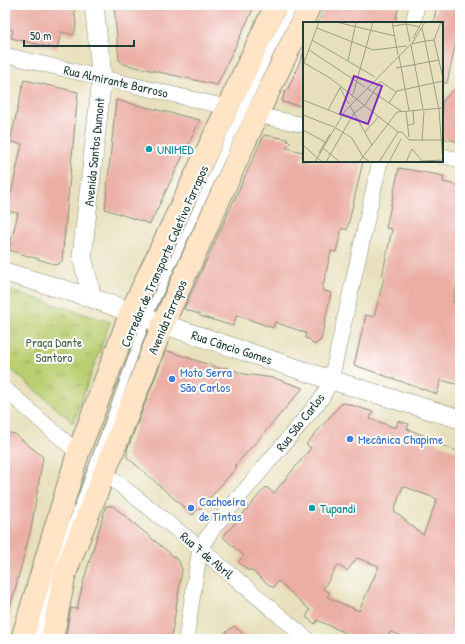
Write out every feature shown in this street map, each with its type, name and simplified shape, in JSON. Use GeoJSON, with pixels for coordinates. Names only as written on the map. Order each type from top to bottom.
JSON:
{"type":"FeatureCollection","features":[{"type":"Feature","properties":{"kind":"main road","name":"Avenida Farrapos"},"geometry":{"type":"LineString","coordinates":[[52,639],[65,573],[105,473],[147,318],[226,107],[276,5]]}},
{"type":"Feature","properties":{"kind":"main road","name":"Avenida Farrapos"},"geometry":{"type":"LineString","coordinates":[[22,639],[78,453],[147,318],[257,115],[310,5]]}},
{"type":"Feature","properties":{"kind":"street","name":"Avenida Santos Dumont"},"geometry":{"type":"LineString","coordinates":[[92,298],[82,256],[102,78],[94,5]]}},
{"type":"Feature","properties":{"kind":"street"},"geometry":{"type":"LineString","coordinates":[[413,22],[417,5]]}},
{"type":"Feature","properties":{"kind":"street","name":"Rua Almirante Barroso"},"geometry":{"type":"LineString","coordinates":[[5,55],[226,107]]}},
{"type":"Feature","properties":{"kind":"street"},"geometry":{"type":"LineString","coordinates":[[257,115],[303,125]]}},
{"type":"Feature","properties":{"kind":"street"},"geometry":{"type":"LineString","coordinates":[[443,156],[460,160]]}},
{"type":"Feature","properties":{"kind":"street","name":"Rua São Carlos"},"geometry":{"type":"LineString","coordinates":[[186,639],[200,548],[214,527],[322,398],[331,380],[380,162]]}},
{"type":"Feature","properties":{"kind":"street","name":"Rua Câncio Gomes"},"geometry":{"type":"LineString","coordinates":[[5,272],[92,298],[331,380],[460,419]]}},
{"type":"Feature","properties":{"kind":"street"},"geometry":{"type":"LineString","coordinates":[[5,389],[78,453]]}},
{"type":"Feature","properties":{"kind":"street","name":"Rua 7 de Abril"},"geometry":{"type":"LineString","coordinates":[[105,473],[200,548],[307,639]]}},
{"type":"Feature","properties":{"kind":"lane","name":"Corredor de Transporte Coletivo Farrapos"},"geometry":{"type":"LineString","coordinates":[[37,639],[56,569],[147,318],[265,62],[293,5]]}},
{"type":"Feature","properties":{"kind":"lane"},"geometry":{"type":"LineString","coordinates":[[226,107],[265,62]]}},
{"type":"Feature","properties":{"kind":"lane"},"geometry":{"type":"LineString","coordinates":[[257,115],[265,62]]}},
{"type":"Feature","properties":{"kind":"green space","name":"Praça Dante Santoro"},"geometry":{"type":"Polygon","coordinates":[[[5,289],[110,322],[73,423],[5,364],[5,289]]]}},
{"type":"Feature","properties":{"kind":"building"},"geometry":{"type":"Polygon","coordinates":[[[5,5],[74,5],[76,26],[74,35],[61,32],[57,49],[11,38],[13,30],[5,28],[5,5]]]}},
{"type":"Feature","properties":{"kind":"building"},"geometry":{"type":"Polygon","coordinates":[[[114,5],[255,5],[217,85],[123,64],[119,60],[114,5]]]}},
{"type":"Feature","properties":{"kind":"building"},"geometry":{"type":"Polygon","coordinates":[[[326,5],[387,5],[398,8],[395,22],[318,22],[326,5]]]}},
{"type":"Feature","properties":{"kind":"building"},"geometry":{"type":"Polygon","coordinates":[[[437,5],[460,5],[460,42],[456,42],[447,83],[443,83],[443,22],[433,22],[437,5]]]}},
{"type":"Feature","properties":{"kind":"building"},"geometry":{"type":"Polygon","coordinates":[[[303,54],[303,101],[301,106],[282,102],[285,91],[287,91],[303,54]]]}},
{"type":"Feature","properties":{"kind":"building"},"geometry":{"type":"Polygon","coordinates":[[[24,80],[78,92],[62,261],[57,265],[9,250],[18,213],[7,211],[22,144],[10,142],[24,80]]]}},
{"type":"Feature","properties":{"kind":"building"},"geometry":{"type":"Polygon","coordinates":[[[460,83],[460,142],[443,138],[443,101],[460,83]]]}},
{"type":"Feature","properties":{"kind":"building","name":"UNIMED"},"geometry":{"type":"Polygon","coordinates":[[[116,100],[200,120],[150,224],[105,209],[116,100]]]}},
{"type":"Feature","properties":{"kind":"building"},"geometry":{"type":"Polygon","coordinates":[[[264,135],[288,139],[287,141],[291,142],[286,148],[303,152],[301,161],[303,162],[363,162],[347,230],[342,228],[336,252],[331,251],[322,290],[331,293],[321,340],[314,345],[309,339],[305,338],[306,333],[275,322],[273,328],[237,315],[233,326],[200,316],[199,314],[184,309],[264,135]]]}},
{"type":"Feature","properties":{"kind":"building"},"geometry":{"type":"Polygon","coordinates":[[[399,168],[444,176],[443,182],[460,186],[460,269],[453,302],[460,303],[460,385],[441,380],[437,394],[354,365],[366,315],[374,317],[384,278],[382,277],[392,229],[386,228],[399,168]]]}},
{"type":"Feature","properties":{"kind":"building"},"geometry":{"type":"Polygon","coordinates":[[[168,351],[222,369],[225,367],[244,374],[274,378],[303,388],[235,466],[237,467],[193,515],[127,457],[127,450],[165,352],[168,351]]]}},
{"type":"Feature","properties":{"kind":"building"},"geometry":{"type":"Polygon","coordinates":[[[345,403],[373,412],[370,419],[396,428],[398,421],[409,424],[407,429],[436,441],[435,443],[460,452],[460,639],[413,639],[390,632],[387,639],[346,639],[348,634],[317,620],[315,624],[306,617],[310,610],[278,581],[273,588],[250,569],[249,571],[238,562],[244,556],[223,537],[266,487],[274,493],[311,448],[306,444],[341,404],[345,403]],[[403,486],[394,511],[423,535],[437,499],[403,486]],[[357,558],[347,571],[338,565],[323,589],[330,593],[327,597],[359,611],[379,566],[357,558]]]}},
{"type":"Feature","properties":{"kind":"building"},"geometry":{"type":"Polygon","coordinates":[[[5,432],[15,434],[43,457],[31,529],[9,612],[5,611],[5,432]]]}},
{"type":"Feature","properties":{"kind":"building"},"geometry":{"type":"Polygon","coordinates":[[[106,506],[113,506],[179,561],[182,570],[171,639],[65,639],[71,608],[77,609],[83,583],[106,506]]]}},
{"type":"Feature","properties":{"kind":"building"},"geometry":{"type":"Polygon","coordinates":[[[234,626],[249,639],[217,639],[234,626]]]}},
{"type":"Feature","properties":{"kind":"place","name":"UNIMED"},"geometry":{"type":"Point","coordinates":[149,149]}},
{"type":"Feature","properties":{"kind":"place","name":"Moto Serra São Carlos"},"geometry":{"type":"Point","coordinates":[172,379]}},
{"type":"Feature","properties":{"kind":"place","name":"Mecânica Chapime"},"geometry":{"type":"Point","coordinates":[350,439]}},
{"type":"Feature","properties":{"kind":"place","name":"Cachoeira de Tintas"},"geometry":{"type":"Point","coordinates":[191,508]}},
{"type":"Feature","properties":{"kind":"place","name":"Tupandi"},"geometry":{"type":"Point","coordinates":[312,508]}}]}
